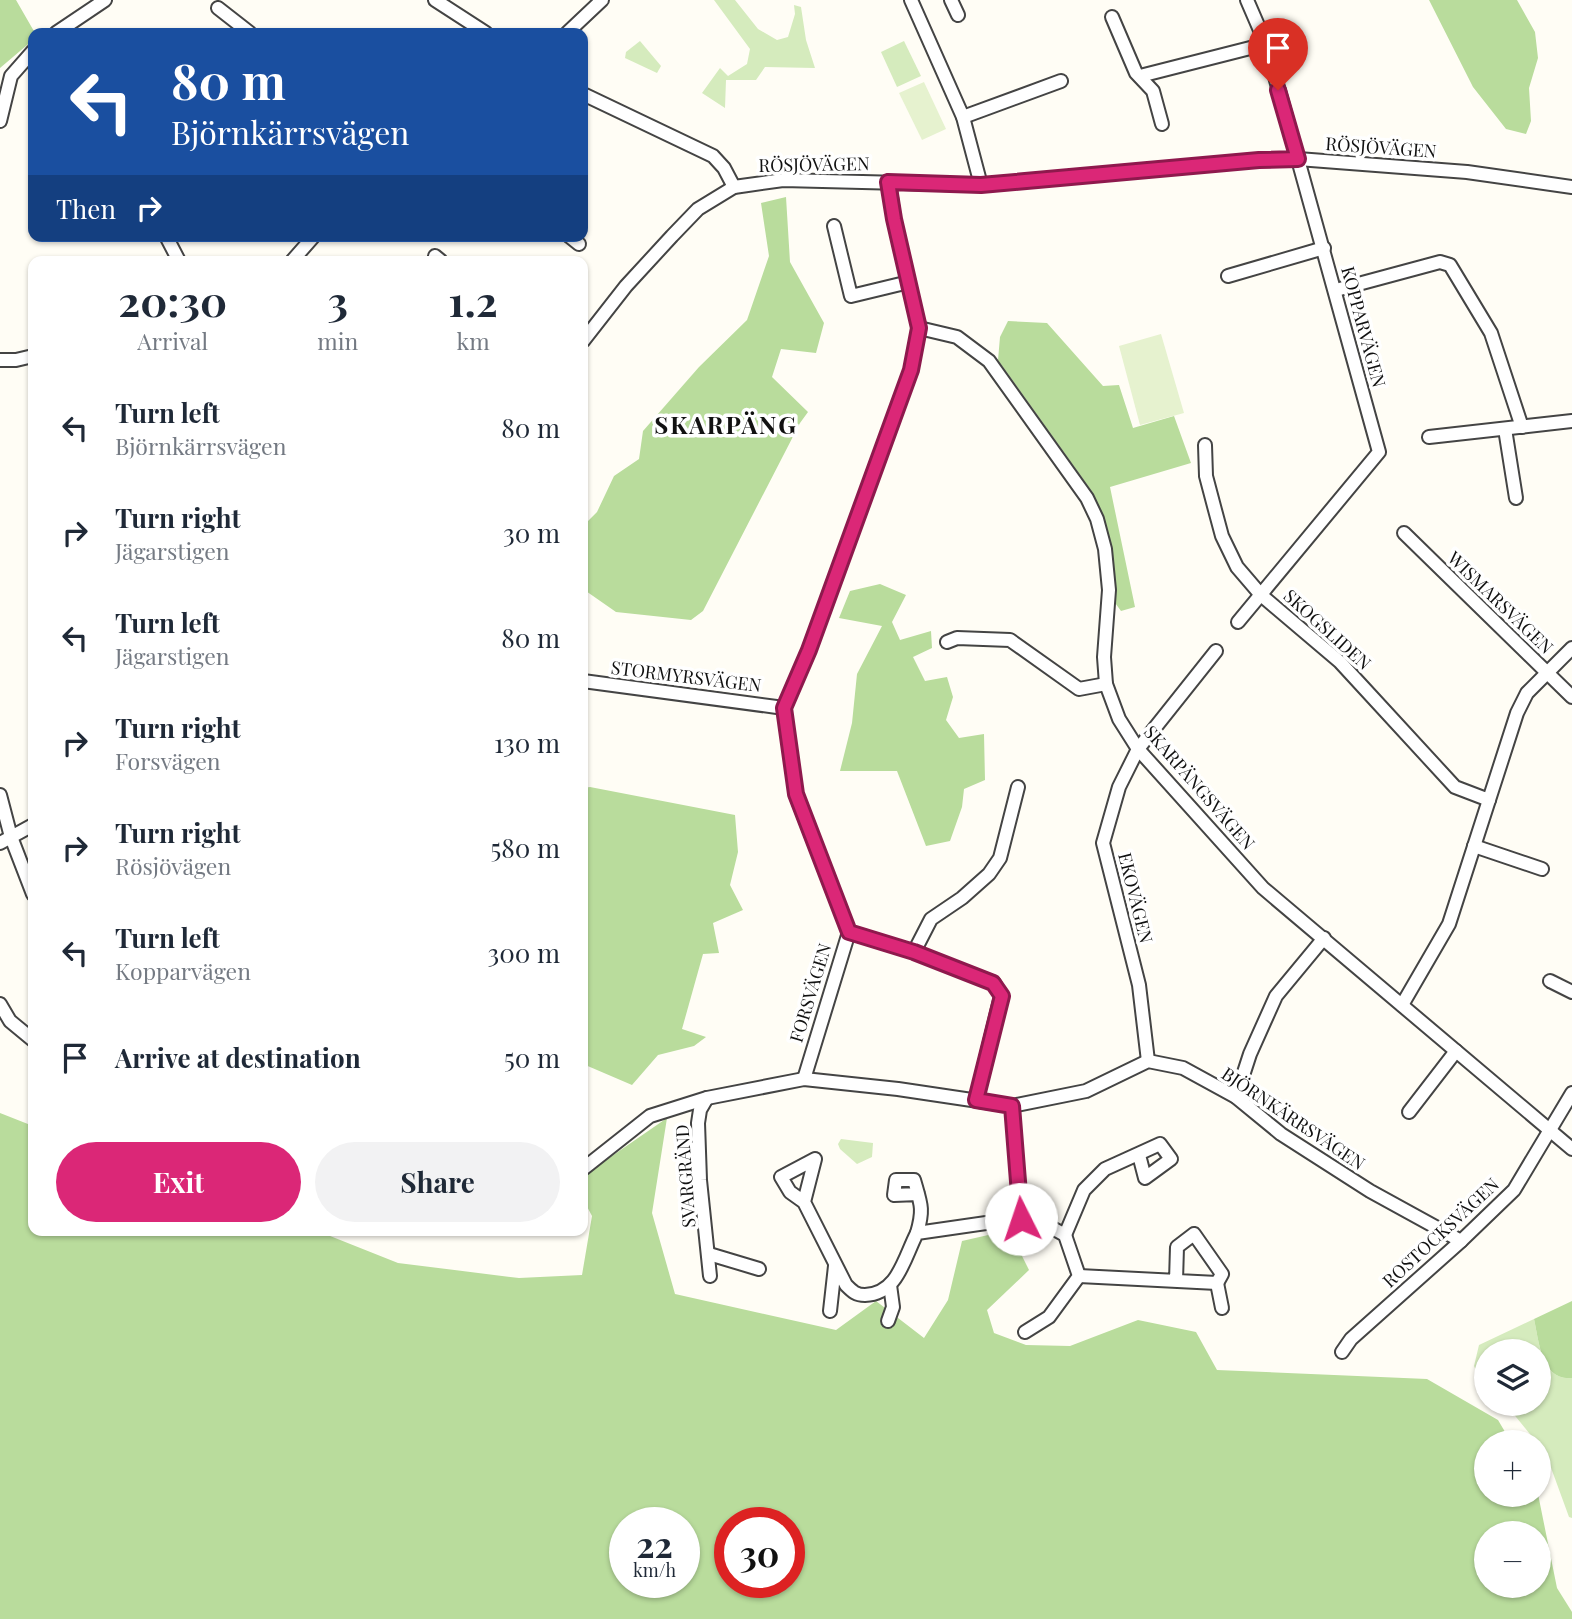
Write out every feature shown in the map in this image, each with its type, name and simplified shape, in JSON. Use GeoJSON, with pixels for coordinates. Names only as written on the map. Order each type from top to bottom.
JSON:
{"type":"FeatureCollection","features":[{"type":"Feature","properties":{"kind":"street"},"geometry":{"type":"LineString","coordinates":[[64,28],[105,0]]}},
{"type":"Feature","properties":{"kind":"street"},"geometry":{"type":"LineString","coordinates":[[435,0],[478,28]]}},
{"type":"Feature","properties":{"kind":"street"},"geometry":{"type":"LineString","coordinates":[[572,28],[602,0]]}},
{"type":"Feature","properties":{"kind":"street"},"geometry":{"type":"LineString","coordinates":[[911,0],[963,117],[981,185]]}},
{"type":"Feature","properties":{"kind":"street"},"geometry":{"type":"LineString","coordinates":[[951,0],[958,15]]}},
{"type":"Feature","properties":{"kind":"street","name":"KOPPARVÄGEN"},"geometry":{"type":"LineString","coordinates":[[1238,622],[1380,452],[1266,44],[1247,0]]}},
{"type":"Feature","properties":{"kind":"street"},"geometry":{"type":"LineString","coordinates":[[218,8],[244,28]]}},
{"type":"Feature","properties":{"kind":"street"},"geometry":{"type":"LineString","coordinates":[[1112,17],[1140,76],[1153,91],[1163,124]]}},
{"type":"Feature","properties":{"kind":"street"},"geometry":{"type":"LineString","coordinates":[[1140,76],[1266,44]]}},
{"type":"Feature","properties":{"kind":"street"},"geometry":{"type":"LineString","coordinates":[[0,121],[11,76],[28,57]]}},
{"type":"Feature","properties":{"kind":"street"},"geometry":{"type":"LineString","coordinates":[[963,117],[1061,81]]}},
{"type":"Feature","properties":{"kind":"street"},"geometry":{"type":"LineString","coordinates":[[588,96],[713,156],[724,168],[733,187]]}},
{"type":"Feature","properties":{"kind":"street","name":"RÖSJÖVÄGEN"},"geometry":{"type":"LineString","coordinates":[[588,335],[626,286],[698,209],[733,187],[783,180],[981,185],[1259,160],[1298,159],[1467,172],[1572,187]]}},
{"type":"Feature","properties":{"kind":"street"},"geometry":{"type":"LineString","coordinates":[[784,708],[809,650],[906,382],[919,328],[888,182]]}},
{"type":"Feature","properties":{"kind":"street"},"geometry":{"type":"LineString","coordinates":[[834,226],[851,296],[909,282]]}},
{"type":"Feature","properties":{"kind":"street"},"geometry":{"type":"LineString","coordinates":[[296,256],[309,242]]}},
{"type":"Feature","properties":{"kind":"street"},"geometry":{"type":"LineString","coordinates":[[1228,276],[1324,248]]}},
{"type":"Feature","properties":{"kind":"street"},"geometry":{"type":"LineString","coordinates":[[1336,290],[1440,262],[1450,265],[1491,333],[1522,426]]}},
{"type":"Feature","properties":{"kind":"street","name":"SKARPÄNGSVÄGEN"},"geometry":{"type":"LineString","coordinates":[[919,328],[957,337],[989,361],[1087,498],[1097,519],[1105,549],[1109,590],[1104,657],[1106,684],[1119,719],[1139,749],[1263,888],[1572,1149]]}},
{"type":"Feature","properties":{"kind":"street"},"geometry":{"type":"LineString","coordinates":[[0,360],[28,357]]}},
{"type":"Feature","properties":{"kind":"street"},"geometry":{"type":"LineString","coordinates":[[1429,437],[1572,421]]}},
{"type":"Feature","properties":{"kind":"street"},"geometry":{"type":"LineString","coordinates":[[1505,429],[1516,498]]}},
{"type":"Feature","properties":{"kind":"street","name":"SKOGSLIDEN"},"geometry":{"type":"LineString","coordinates":[[1205,445],[1206,476],[1222,536],[1237,567],[1261,595],[1340,662],[1455,787],[1489,800]]}},
{"type":"Feature","properties":{"kind":"street","name":"WISMARSVÄGEN"},"geometry":{"type":"LineString","coordinates":[[1404,533],[1572,697]]}},
{"type":"Feature","properties":{"kind":"street"},"geometry":{"type":"LineString","coordinates":[[947,642],[957,638],[1010,640],[1079,689],[1106,684]]}},
{"type":"Feature","properties":{"kind":"street"},"geometry":{"type":"LineString","coordinates":[[1402,1005],[1449,924],[1517,713],[1527,693],[1572,649]]}},
{"type":"Feature","properties":{"kind":"street","name":"EKOVÄGEN"},"geometry":{"type":"LineString","coordinates":[[1147,1061],[1139,985],[1103,843],[1119,787],[1139,749],[1216,651]]}},
{"type":"Feature","properties":{"kind":"street","name":"STORMYRSVÄGEN"},"geometry":{"type":"LineString","coordinates":[[588,682],[784,708]]}},
{"type":"Feature","properties":{"kind":"street","name":"FORSVÄGEN"},"geometry":{"type":"LineString","coordinates":[[784,708],[796,794],[849,932],[804,1079]]}},
{"type":"Feature","properties":{"kind":"street"},"geometry":{"type":"LineString","coordinates":[[914,952],[931,919],[962,898],[989,874],[1000,858],[1018,787]]}},
{"type":"Feature","properties":{"kind":"street"},"geometry":{"type":"LineString","coordinates":[[0,794],[6,840],[28,884]]}},
{"type":"Feature","properties":{"kind":"street"},"geometry":{"type":"LineString","coordinates":[[6,840],[28,827]]}},
{"type":"Feature","properties":{"kind":"street"},"geometry":{"type":"LineString","coordinates":[[1474,846],[1542,869]]}},
{"type":"Feature","properties":{"kind":"street"},"geometry":{"type":"LineString","coordinates":[[849,932],[914,952],[993,983],[1002,996],[976,1100]]}},
{"type":"Feature","properties":{"kind":"street"},"geometry":{"type":"LineString","coordinates":[[1236,1097],[1250,1054],[1276,996],[1324,938]]}},
{"type":"Feature","properties":{"kind":"street"},"geometry":{"type":"LineString","coordinates":[[1550,981],[1572,992]]}},
{"type":"Feature","properties":{"kind":"street"},"geometry":{"type":"LineString","coordinates":[[0,1004],[10,1021],[28,1036]]}},
{"type":"Feature","properties":{"kind":"street"},"geometry":{"type":"LineString","coordinates":[[1409,1112],[1456,1051]]}},
{"type":"Feature","properties":{"kind":"street"},"geometry":{"type":"LineString","coordinates":[[588,1165],[650,1116],[707,1098],[804,1079],[898,1089],[1012,1106],[1087,1090],[1147,1061]]}},
{"type":"Feature","properties":{"kind":"street","name":"BJÖRNKÄRRSVÄGEN"},"geometry":{"type":"LineString","coordinates":[[1147,1061],[1183,1068],[1236,1097],[1281,1134],[1370,1191],[1461,1241]]}},
{"type":"Feature","properties":{"kind":"street","name":"ROSTOCKSVÄGEN"},"geometry":{"type":"LineString","coordinates":[[1342,1352],[1351,1339],[1514,1190],[1572,1093]]}},
{"type":"Feature","properties":{"kind":"street","name":"SVARGRÄND"},"geometry":{"type":"LineString","coordinates":[[707,1098],[700,1110],[698,1124],[700,1180],[710,1276]]}},
{"type":"Feature","properties":{"kind":"street"},"geometry":{"type":"LineString","coordinates":[[1012,1106],[1021,1219]]}},
{"type":"Feature","properties":{"kind":"street"},"geometry":{"type":"LineString","coordinates":[[1079,1276],[1065,1235],[1084,1189],[1105,1169],[1139,1155]]}},
{"type":"Feature","properties":{"kind":"street"},"geometry":{"type":"LineString","coordinates":[[804,1202],[835,1266],[853,1293],[880,1295],[890,1285],[917,1233],[923,1212],[918,1194]]}},
{"type":"Feature","properties":{"kind":"street"},"geometry":{"type":"LineString","coordinates":[[917,1233],[1021,1219],[1045,1224],[1065,1235]]}},
{"type":"Feature","properties":{"kind":"street"},"geometry":{"type":"LineString","coordinates":[[1176,1280],[1177,1247],[1194,1234],[1222,1274],[1217,1283],[1222,1308]]}},
{"type":"Feature","properties":{"kind":"street"},"geometry":{"type":"LineString","coordinates":[[709,1254],[759,1269]]}},
{"type":"Feature","properties":{"kind":"street"},"geometry":{"type":"LineString","coordinates":[[830,1311],[835,1266]]}},
{"type":"Feature","properties":{"kind":"street"},"geometry":{"type":"LineString","coordinates":[[1079,1276],[1217,1283]]}},
{"type":"Feature","properties":{"kind":"street"},"geometry":{"type":"LineString","coordinates":[[1025,1332],[1049,1317],[1079,1276]]}},
{"type":"Feature","properties":{"kind":"street"},"geometry":{"type":"LineString","coordinates":[[888,1321],[893,1307],[890,1285]]}},
{"type":"Feature","properties":{"kind":"green space"},"geometry":{"type":"Polygon","coordinates":[[[0,0],[16,0],[32,28],[28,28],[28,44],[0,68],[0,0]]]}},
{"type":"Feature","properties":{"kind":"green space"},"geometry":{"type":"Polygon","coordinates":[[[714,0],[735,0],[758,29],[777,40],[788,37],[795,14],[794,5],[801,7],[806,40],[815,68],[765,67],[756,80],[726,80],[725,108],[702,93],[720,68],[728,76],[747,64],[750,49],[714,0]]]}},
{"type":"Feature","properties":{"kind":"green space"},"geometry":{"type":"Polygon","coordinates":[[[1429,0],[1517,0],[1535,32],[1538,58],[1529,88],[1531,121],[1526,134],[1506,129],[1473,87],[1429,0]]]}},
{"type":"Feature","properties":{"kind":"green space"},"geometry":{"type":"Polygon","coordinates":[[[640,41],[661,66],[657,73],[625,58],[626,52],[640,41]]]}},
{"type":"Feature","properties":{"kind":"green space"},"geometry":{"type":"Polygon","coordinates":[[[904,41],[921,76],[897,87],[881,52],[904,41]]]}},
{"type":"Feature","properties":{"kind":"green space"},"geometry":{"type":"Polygon","coordinates":[[[924,82],[946,129],[922,140],[899,93],[924,82]]]}},
{"type":"Feature","properties":{"kind":"green space"},"geometry":{"type":"Polygon","coordinates":[[[786,197],[790,262],[824,323],[816,353],[781,349],[772,377],[808,412],[703,611],[691,620],[616,612],[588,592],[588,521],[597,512],[614,476],[639,459],[643,431],[699,367],[747,320],[769,256],[761,203],[786,197]]]}},
{"type":"Feature","properties":{"kind":"green space"},"geometry":{"type":"Polygon","coordinates":[[[1008,321],[1047,323],[1103,386],[1119,385],[1133,428],[1174,416],[1191,463],[1110,487],[1135,607],[1121,611],[1113,600],[1106,536],[1093,493],[998,360],[1000,337],[1008,321]]]}},
{"type":"Feature","properties":{"kind":"green space"},"geometry":{"type":"Polygon","coordinates":[[[1161,334],[1184,413],[1140,425],[1119,346],[1161,334]]]}},
{"type":"Feature","properties":{"kind":"green space"},"geometry":{"type":"Polygon","coordinates":[[[880,584],[906,595],[892,622],[900,640],[931,631],[932,648],[913,657],[925,681],[947,677],[953,697],[946,720],[959,738],[984,734],[985,780],[964,789],[962,807],[950,841],[926,846],[897,771],[840,771],[852,723],[857,674],[882,626],[839,618],[850,591],[880,584]]]}},
{"type":"Feature","properties":{"kind":"green space"},"geometry":{"type":"Polygon","coordinates":[[[588,787],[735,815],[738,852],[730,885],[743,910],[713,923],[719,953],[703,954],[682,1029],[706,1037],[694,1046],[658,1055],[632,1085],[588,1066],[588,787]]]}},
{"type":"Feature","properties":{"kind":"green space"},"geometry":{"type":"Polygon","coordinates":[[[0,1113],[28,1124],[28,1236],[330,1236],[398,1263],[519,1278],[582,1275],[592,1216],[588,1208],[588,1173],[667,1118],[652,1213],[675,1294],[836,1330],[876,1301],[924,1338],[948,1300],[962,1241],[997,1233],[1019,1250],[1029,1270],[987,1310],[994,1333],[1026,1345],[1070,1346],[1138,1320],[1196,1332],[1217,1370],[1427,1379],[1474,1406],[1474,1416],[1491,1416],[1498,1420],[1504,1430],[1474,1430],[1474,1507],[1541,1507],[1543,1521],[1474,1521],[1474,1598],[1551,1598],[1551,1558],[1557,1588],[1572,1612],[1572,1619],[0,1619],[0,1113]]]}},
{"type":"Feature","properties":{"kind":"green space"},"geometry":{"type":"Polygon","coordinates":[[[841,1139],[873,1143],[872,1157],[857,1164],[840,1149],[838,1144],[841,1139]]]}},
{"type":"Feature","properties":{"kind":"green space"},"geometry":{"type":"Polygon","coordinates":[[[1572,1301],[1572,1378],[1562,1377],[1551,1370],[1551,1339],[1538,1339],[1534,1319],[1572,1301]]]}},
{"type":"Feature","properties":{"kind":"green space"},"geometry":{"type":"Polygon","coordinates":[[[1534,1319],[1538,1339],[1492,1339],[1534,1319]]]}},
{"type":"Feature","properties":{"kind":"green space"},"geometry":{"type":"Polygon","coordinates":[[[1551,1370],[1562,1377],[1572,1378],[1572,1518],[1569,1517],[1551,1468],[1551,1430],[1527,1430],[1515,1416],[1551,1416],[1551,1370]]]}},
{"type":"Feature","properties":{"kind":"district","name":"SKARPÄNG"},"geometry":{"type":"Point","coordinates":[726,426]}},
{"type":"Feature","properties":{"kind":"route"},"geometry":{"type":"LineString","coordinates":[[1021,1219],[1012,1106],[976,1100],[1002,996],[993,983],[914,952],[849,932],[796,794],[784,708],[809,650],[911,370],[919,328],[888,182],[981,185],[1259,160],[1298,159],[1278,90]]}}]}
